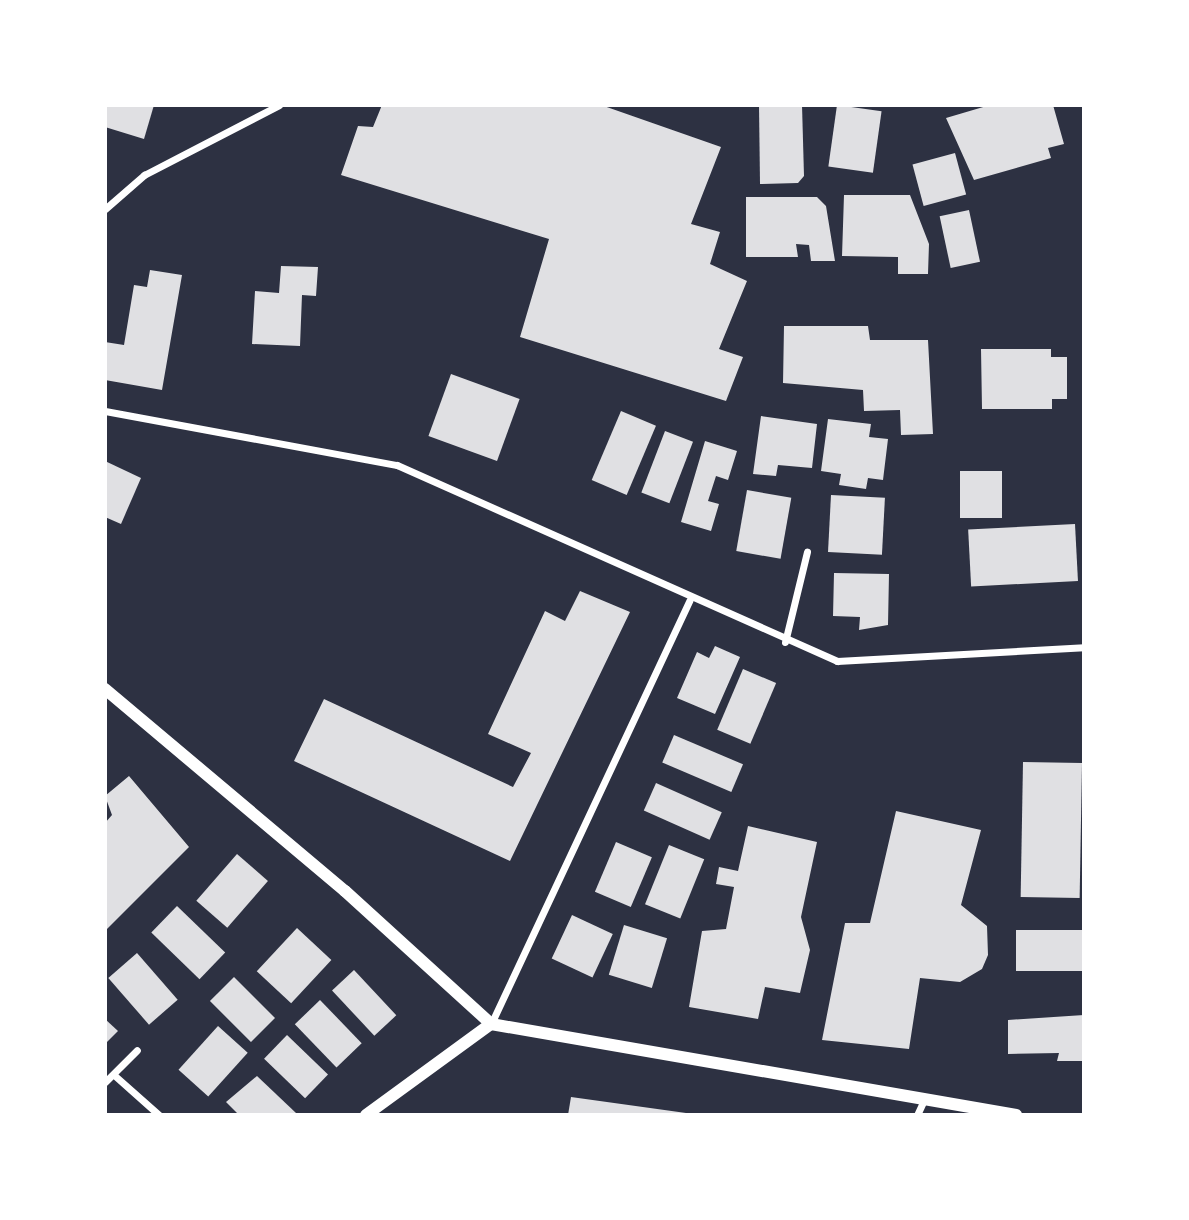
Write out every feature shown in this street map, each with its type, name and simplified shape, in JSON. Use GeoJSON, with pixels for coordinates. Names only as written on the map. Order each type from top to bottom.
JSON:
{"type":"FeatureCollection","features":[{"type":"Feature","properties":{"kind":"street"},"geometry":{"type":"LineString","coordinates":[[105,209],[144,175],[279,105]]}},
{"type":"Feature","properties":{"kind":"street"},"geometry":{"type":"LineString","coordinates":[[105,411],[397,465],[690,600],[785,642],[837,661],[1084,647]]}},
{"type":"Feature","properties":{"kind":"street"},"geometry":{"type":"LineString","coordinates":[[785,642],[807,552]]}},
{"type":"Feature","properties":{"kind":"street"},"geometry":{"type":"LineString","coordinates":[[366,1115],[491,1024],[690,600]]}},
{"type":"Feature","properties":{"kind":"street"},"geometry":{"type":"LineString","coordinates":[[105,689],[345,891],[491,1024],[1016,1115]]}},
{"type":"Feature","properties":{"kind":"street"},"geometry":{"type":"LineString","coordinates":[[105,1082],[137,1050]]}},
{"type":"Feature","properties":{"kind":"street"},"geometry":{"type":"LineString","coordinates":[[114,1075],[159,1115]]}},
{"type":"Feature","properties":{"kind":"street"},"geometry":{"type":"LineString","coordinates":[[917,1115],[924,1100]]}},
{"type":"Feature","properties":{"kind":"building"},"geometry":{"type":"Polygon","coordinates":[[[105,105],[154,105],[144,139],[105,127],[105,105]]]}},
{"type":"Feature","properties":{"kind":"building"},"geometry":{"type":"Polygon","coordinates":[[[382,105],[601,105],[721,147],[691,224],[720,232],[710,264],[747,281],[719,349],[743,357],[726,401],[520,337],[549,239],[341,175],[358,126],[373,127],[382,105]]]}},
{"type":"Feature","properties":{"kind":"building"},"geometry":{"type":"Polygon","coordinates":[[[759,105],[802,105],[804,176],[798,183],[760,184],[759,105]]]}},
{"type":"Feature","properties":{"kind":"building"},"geometry":{"type":"Polygon","coordinates":[[[837,105],[882,111],[873,173],[828,166],[837,105]]]}},
{"type":"Feature","properties":{"kind":"building"},"geometry":{"type":"Polygon","coordinates":[[[990,105],[1053,105],[1064,144],[1048,148],[1051,158],[974,180],[946,118],[990,105]]]}},
{"type":"Feature","properties":{"kind":"building"},"geometry":{"type":"Polygon","coordinates":[[[955,153],[966,195],[924,206],[912,164],[955,153]]]}},
{"type":"Feature","properties":{"kind":"building"},"geometry":{"type":"Polygon","coordinates":[[[844,195],[910,195],[929,244],[928,274],[898,274],[898,257],[842,256],[844,195]]]}},
{"type":"Feature","properties":{"kind":"building"},"geometry":{"type":"Polygon","coordinates":[[[746,197],[817,197],[826,206],[835,261],[811,261],[809,245],[796,244],[798,257],[746,257],[746,197]]]}},
{"type":"Feature","properties":{"kind":"building"},"geometry":{"type":"Polygon","coordinates":[[[969,210],[980,262],[951,268],[940,216],[969,210]]]}},
{"type":"Feature","properties":{"kind":"building"},"geometry":{"type":"Polygon","coordinates":[[[281,266],[318,267],[316,296],[302,295],[300,346],[252,344],[255,291],[279,293],[281,266]]]}},
{"type":"Feature","properties":{"kind":"building"},"geometry":{"type":"Polygon","coordinates":[[[150,270],[182,275],[162,390],[105,380],[105,342],[124,345],[134,285],[147,287],[150,270]]]}},
{"type":"Feature","properties":{"kind":"building"},"geometry":{"type":"Polygon","coordinates":[[[784,326],[868,326],[870,340],[928,340],[933,434],[901,435],[900,410],[864,411],[863,390],[783,383],[784,326]]]}},
{"type":"Feature","properties":{"kind":"building"},"geometry":{"type":"Polygon","coordinates":[[[981,349],[1051,349],[1051,357],[1067,357],[1067,399],[1052,399],[1052,409],[982,409],[981,349]]]}},
{"type":"Feature","properties":{"kind":"building"},"geometry":{"type":"Polygon","coordinates":[[[451,374],[520,399],[497,461],[428,436],[451,374]]]}},
{"type":"Feature","properties":{"kind":"building"},"geometry":{"type":"Polygon","coordinates":[[[621,411],[656,426],[627,495],[592,480],[621,411]]]}},
{"type":"Feature","properties":{"kind":"building"},"geometry":{"type":"Polygon","coordinates":[[[761,416],[817,424],[812,468],[778,465],[776,476],[753,474],[761,416]]]}},
{"type":"Feature","properties":{"kind":"building"},"geometry":{"type":"Polygon","coordinates":[[[828,419],[871,424],[869,437],[888,439],[883,480],[868,478],[866,489],[839,485],[841,474],[821,471],[828,419]]]}},
{"type":"Feature","properties":{"kind":"building"},"geometry":{"type":"Polygon","coordinates":[[[665,431],[693,442],[669,503],[641,493],[665,431]]]}},
{"type":"Feature","properties":{"kind":"building"},"geometry":{"type":"Polygon","coordinates":[[[705,441],[737,451],[728,480],[716,476],[708,501],[719,504],[711,531],[681,522],[705,441]]]}},
{"type":"Feature","properties":{"kind":"building"},"geometry":{"type":"Polygon","coordinates":[[[105,461],[141,478],[121,524],[105,517],[105,461]]]}},
{"type":"Feature","properties":{"kind":"building"},"geometry":{"type":"Polygon","coordinates":[[[960,471],[1002,471],[1002,518],[960,518],[960,471]]]}},
{"type":"Feature","properties":{"kind":"building"},"geometry":{"type":"Polygon","coordinates":[[[747,490],[791,498],[781,559],[736,551],[747,490]]]}},
{"type":"Feature","properties":{"kind":"building"},"geometry":{"type":"Polygon","coordinates":[[[831,495],[885,498],[882,555],[828,552],[831,495]]]}},
{"type":"Feature","properties":{"kind":"building"},"geometry":{"type":"Polygon","coordinates":[[[1075,524],[1078,581],[971,587],[968,530],[1075,524]]]}},
{"type":"Feature","properties":{"kind":"building"},"geometry":{"type":"Polygon","coordinates":[[[834,573],[889,574],[888,625],[859,630],[860,617],[833,616],[834,573]]]}},
{"type":"Feature","properties":{"kind":"building"},"geometry":{"type":"Polygon","coordinates":[[[580,591],[630,612],[510,861],[294,761],[324,699],[513,787],[531,753],[488,734],[545,611],[565,621],[580,591]]]}},
{"type":"Feature","properties":{"kind":"building"},"geometry":{"type":"Polygon","coordinates":[[[715,646],[740,657],[715,714],[677,698],[697,652],[709,658],[715,646]]]}},
{"type":"Feature","properties":{"kind":"building"},"geometry":{"type":"Polygon","coordinates":[[[743,669],[776,683],[750,744],[717,730],[743,669]]]}},
{"type":"Feature","properties":{"kind":"building"},"geometry":{"type":"Polygon","coordinates":[[[674,735],[743,764],[731,792],[662,763],[674,735]]]}},
{"type":"Feature","properties":{"kind":"building"},"geometry":{"type":"Polygon","coordinates":[[[1023,762],[1082,763],[1080,898],[1021,897],[1023,762]]]}},
{"type":"Feature","properties":{"kind":"building"},"geometry":{"type":"Polygon","coordinates":[[[129,776],[189,847],[105,931],[105,823],[112,815],[105,796],[129,776]]]}},
{"type":"Feature","properties":{"kind":"building"},"geometry":{"type":"Polygon","coordinates":[[[656,783],[722,812],[710,840],[644,810],[656,783]]]}},
{"type":"Feature","properties":{"kind":"building"},"geometry":{"type":"Polygon","coordinates":[[[896,811],[981,830],[961,905],[987,926],[988,955],[982,969],[960,982],[920,978],[909,1049],[822,1040],[845,923],[870,923],[896,811]]]}},
{"type":"Feature","properties":{"kind":"building"},"geometry":{"type":"Polygon","coordinates":[[[748,826],[817,842],[801,917],[810,950],[800,993],[765,987],[758,1019],[689,1007],[702,931],[726,929],[734,887],[716,884],[719,867],[738,871],[748,826]]]}},
{"type":"Feature","properties":{"kind":"building"},"geometry":{"type":"Polygon","coordinates":[[[616,842],[652,857],[631,907],[595,892],[616,842]]]}},
{"type":"Feature","properties":{"kind":"building"},"geometry":{"type":"Polygon","coordinates":[[[669,845],[704,859],[680,919],[645,904],[669,845]]]}},
{"type":"Feature","properties":{"kind":"building"},"geometry":{"type":"Polygon","coordinates":[[[237,854],[268,881],[227,928],[196,901],[237,854]]]}},
{"type":"Feature","properties":{"kind":"building"},"geometry":{"type":"Polygon","coordinates":[[[177,906],[225,953],[199,979],[151,933],[177,906]]]}},
{"type":"Feature","properties":{"kind":"building"},"geometry":{"type":"Polygon","coordinates":[[[572,915],[613,934],[592,978],[552,959],[572,915]]]}},
{"type":"Feature","properties":{"kind":"building"},"geometry":{"type":"Polygon","coordinates":[[[624,925],[667,938],[652,988],[609,975],[624,925]]]}},
{"type":"Feature","properties":{"kind":"building"},"geometry":{"type":"Polygon","coordinates":[[[297,928],[331,960],[291,1003],[257,971],[297,928]]]}},
{"type":"Feature","properties":{"kind":"building"},"geometry":{"type":"Polygon","coordinates":[[[1016,930],[1084,930],[1084,971],[1016,971],[1016,930]]]}},
{"type":"Feature","properties":{"kind":"building"},"geometry":{"type":"Polygon","coordinates":[[[137,953],[178,1000],[149,1025],[108,978],[137,953]]]}},
{"type":"Feature","properties":{"kind":"building"},"geometry":{"type":"Polygon","coordinates":[[[354,970],[396,1015],[374,1036],[332,990],[354,970]]]}},
{"type":"Feature","properties":{"kind":"building"},"geometry":{"type":"Polygon","coordinates":[[[234,977],[275,1018],[251,1042],[210,1001],[234,977]]]}},
{"type":"Feature","properties":{"kind":"building"},"geometry":{"type":"Polygon","coordinates":[[[320,1000],[362,1043],[337,1067],[295,1024],[320,1000]]]}},
{"type":"Feature","properties":{"kind":"building"},"geometry":{"type":"Polygon","coordinates":[[[1084,1015],[1084,1061],[1057,1061],[1059,1053],[1008,1054],[1008,1020],[1084,1015]]]}},
{"type":"Feature","properties":{"kind":"building"},"geometry":{"type":"Polygon","coordinates":[[[105,1019],[118,1031],[105,1044],[105,1019]]]}},
{"type":"Feature","properties":{"kind":"building"},"geometry":{"type":"Polygon","coordinates":[[[218,1026],[248,1053],[208,1097],[179,1070],[218,1026]]]}},
{"type":"Feature","properties":{"kind":"building"},"geometry":{"type":"Polygon","coordinates":[[[287,1035],[328,1075],[305,1098],[264,1059],[287,1035]]]}},
{"type":"Feature","properties":{"kind":"building"},"geometry":{"type":"Polygon","coordinates":[[[257,1076],[296,1113],[239,1115],[226,1102],[257,1076]]]}},
{"type":"Feature","properties":{"kind":"building"},"geometry":{"type":"Polygon","coordinates":[[[571,1097],[686,1113],[686,1115],[568,1115],[571,1097]]]}}]}
